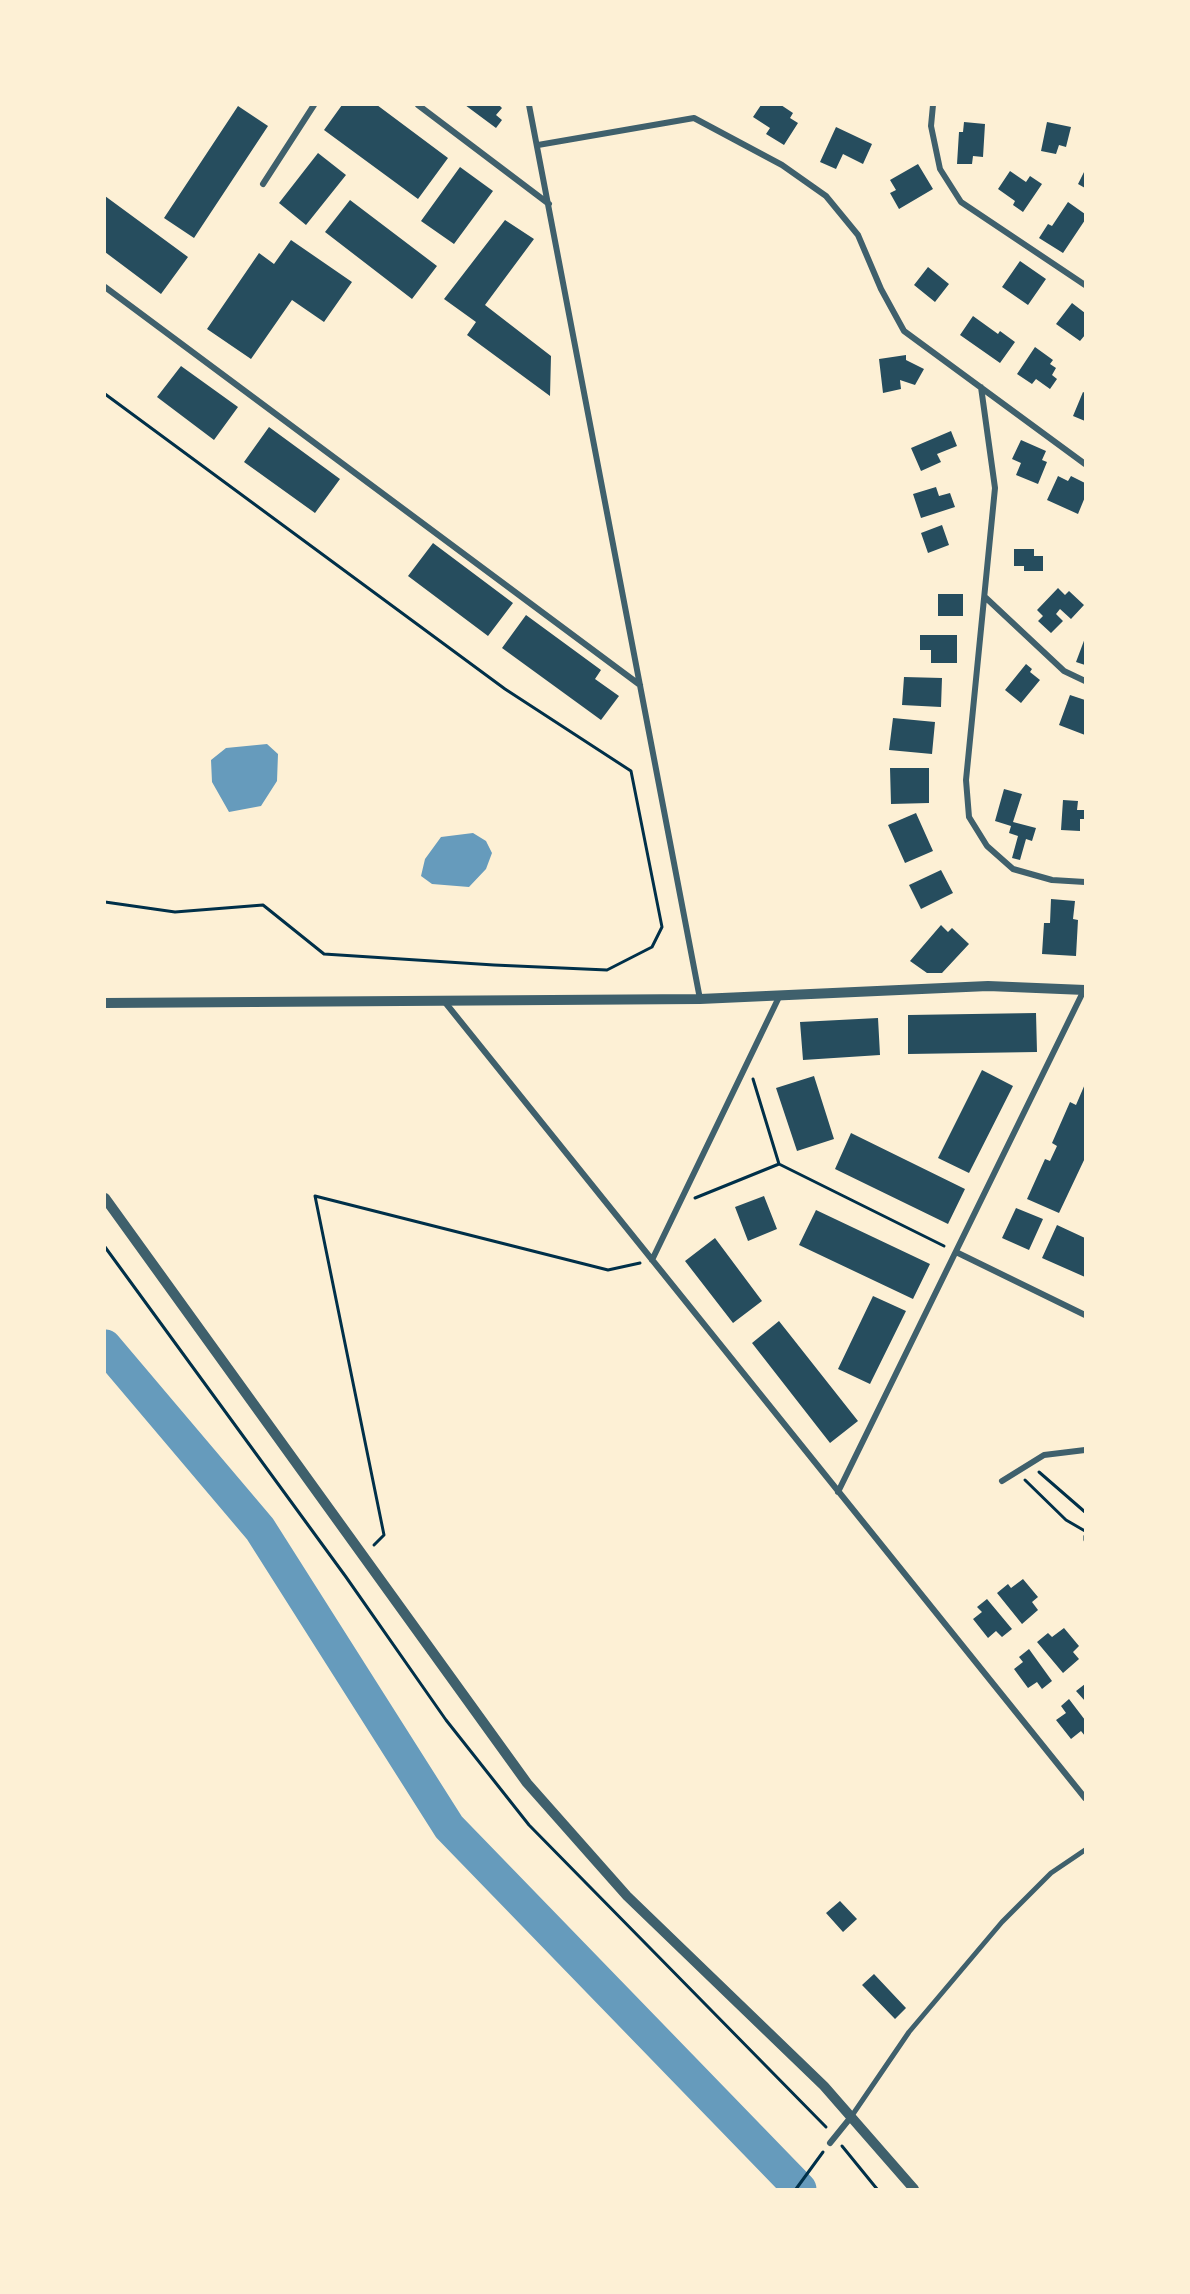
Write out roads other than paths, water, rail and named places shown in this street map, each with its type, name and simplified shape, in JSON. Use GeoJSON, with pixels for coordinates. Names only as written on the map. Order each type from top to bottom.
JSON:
{"type":"FeatureCollection","features":[{"type":"Feature","properties":{"kind":"street"},"geometry":{"type":"LineString","coordinates":[[263,184],[314,105]]}},
{"type":"Feature","properties":{"kind":"street"},"geometry":{"type":"LineString","coordinates":[[418,105],[549,204]]}},
{"type":"Feature","properties":{"kind":"street"},"geometry":{"type":"LineString","coordinates":[[530,105],[700,999]]}},
{"type":"Feature","properties":{"kind":"street"},"geometry":{"type":"LineString","coordinates":[[933,105],[931,126],[940,169],[961,202],[1085,285]]}},
{"type":"Feature","properties":{"kind":"street"},"geometry":{"type":"LineString","coordinates":[[538,146],[694,118],[782,165],[826,196],[858,235],[881,289],[904,331],[1085,464]]}},
{"type":"Feature","properties":{"kind":"street"},"geometry":{"type":"LineString","coordinates":[[105,287],[640,685]]}},
{"type":"Feature","properties":{"kind":"street"},"geometry":{"type":"LineString","coordinates":[[981,387],[995,488],[966,780],[969,817],[987,846],[1012,869],[1052,880],[1085,882]]}},
{"type":"Feature","properties":{"kind":"street"},"geometry":{"type":"LineString","coordinates":[[985,597],[1064,671],[1085,681]]}},
{"type":"Feature","properties":{"kind":"street"},"geometry":{"type":"LineString","coordinates":[[105,1003],[700,999],[988,986],[1085,990],[838,1492]]}},
{"type":"Feature","properties":{"kind":"street"},"geometry":{"type":"LineString","coordinates":[[652,1260],[780,996]]}},
{"type":"Feature","properties":{"kind":"street"},"geometry":{"type":"LineString","coordinates":[[444,1000],[1085,1798]]}},
{"type":"Feature","properties":{"kind":"street"},"geometry":{"type":"LineString","coordinates":[[105,1198],[527,1783],[627,1896],[824,2086],[914,2189]]}},
{"type":"Feature","properties":{"kind":"street"},"geometry":{"type":"LineString","coordinates":[[956,1252],[1085,1315]]}},
{"type":"Feature","properties":{"kind":"street"},"geometry":{"type":"LineString","coordinates":[[1002,1481],[1044,1455],[1085,1450]]}},
{"type":"Feature","properties":{"kind":"street"},"geometry":{"type":"LineString","coordinates":[[830,2143],[851,2117],[909,2032],[1002,1922],[1051,1873],[1085,1850]]}},
{"type":"Feature","properties":{"kind":"water"},"geometry":{"type":"Polygon","coordinates":[[[267,744],[278,754],[277,781],[261,806],[229,812],[212,782],[211,760],[226,748],[267,744]]]}},
{"type":"Feature","properties":{"kind":"water"},"geometry":{"type":"Polygon","coordinates":[[[473,833],[486,841],[492,853],[486,869],[469,887],[432,884],[421,876],[425,859],[441,837],[473,833]]]}},
{"type":"Feature","properties":{"kind":"waterway"},"geometry":{"type":"LineString","coordinates":[[105,1346],[260,1529],[449,1827],[800,2189]]}}]}
